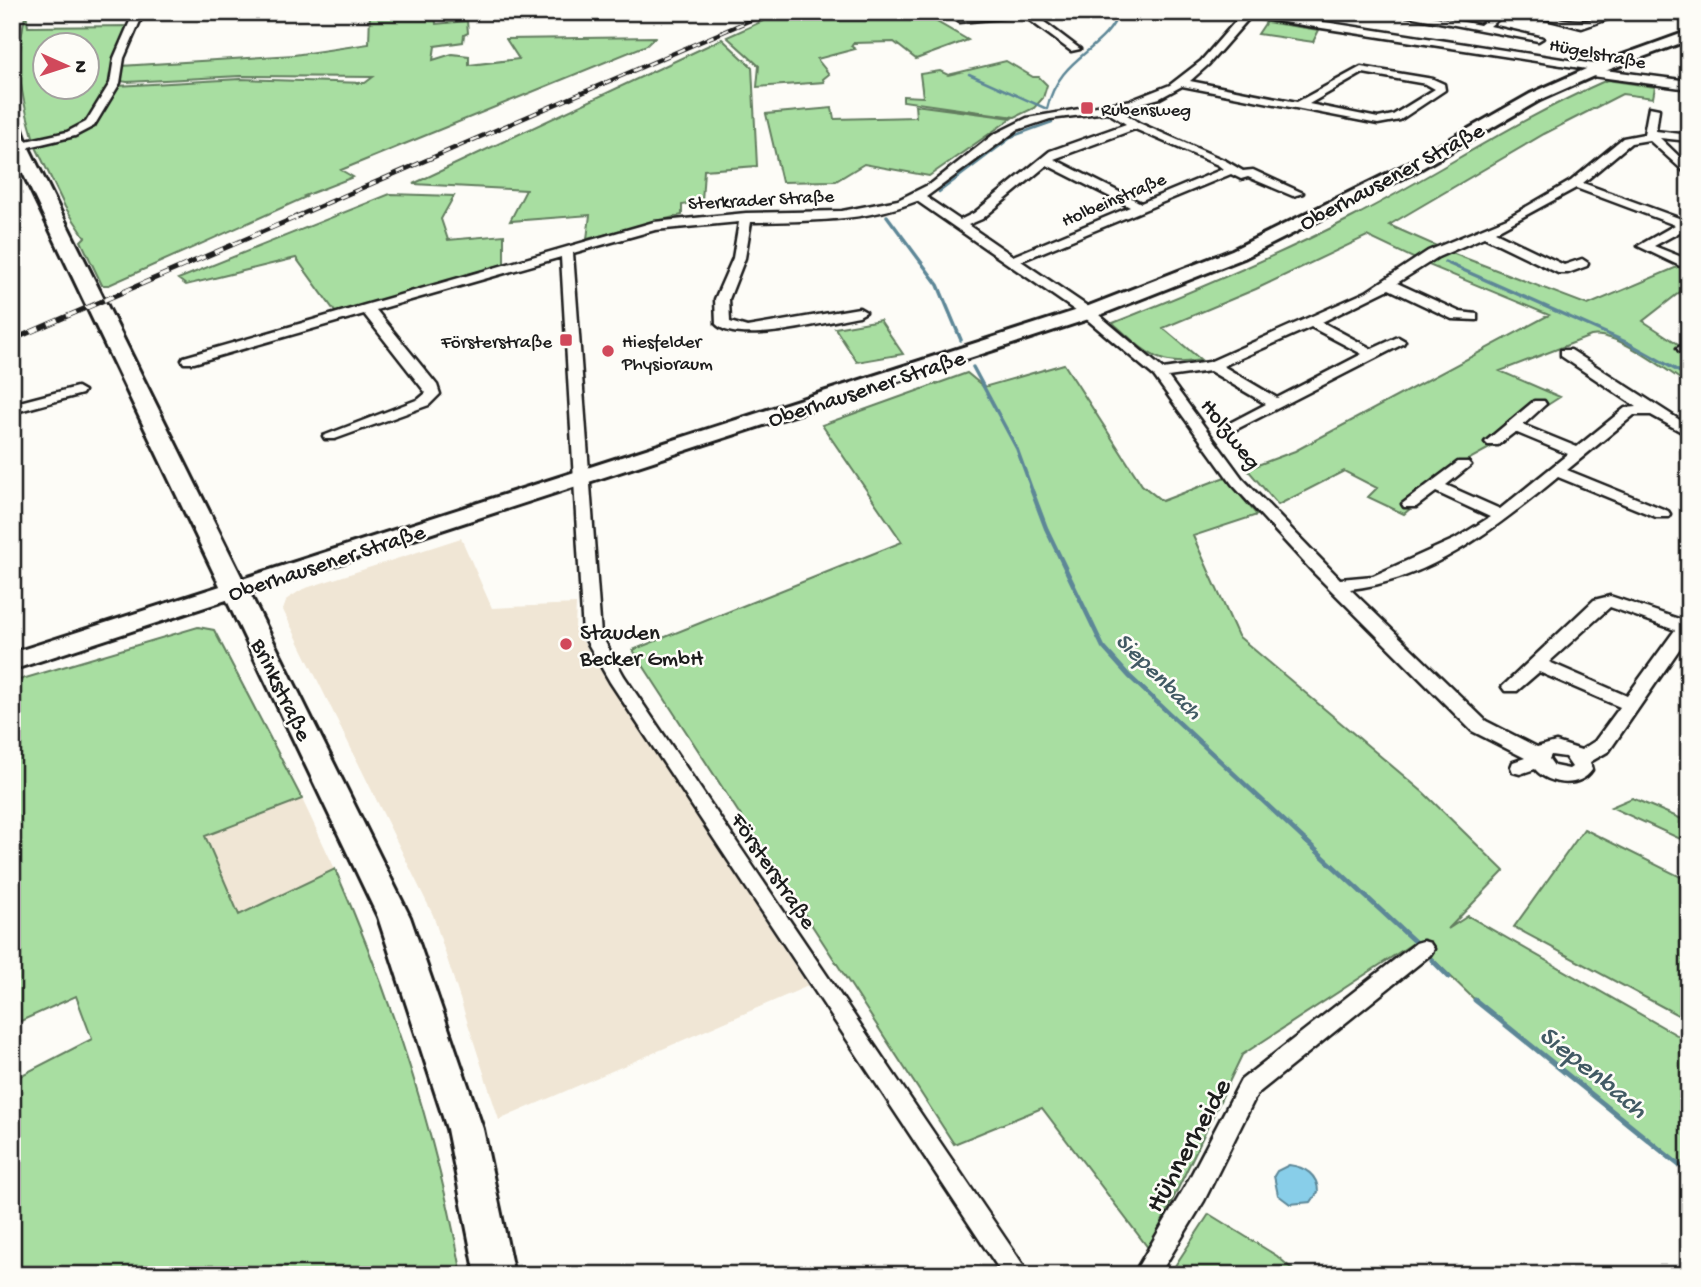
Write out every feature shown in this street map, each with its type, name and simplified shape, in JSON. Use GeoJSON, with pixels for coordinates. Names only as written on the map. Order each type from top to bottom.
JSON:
{"type":"FeatureCollection","features":[{"type":"Feature","properties":{"kind":"main road","name":"Oberhausener Straße"},"geometry":{"type":"LineString","coordinates":[[12,662],[1087,313],[1238,254],[1409,169],[1535,97],[1595,70],[1689,36]]}},
{"type":"Feature","properties":{"kind":"main road","name":"Brinkstraße"},"geometry":{"type":"LineString","coordinates":[[14,139],[394,917],[465,1129],[495,1275]]}},
{"type":"Feature","properties":{"kind":"street"},"geometry":{"type":"LineString","coordinates":[[14,139],[71,134],[96,118],[115,83],[118,58],[139,12]]}},
{"type":"Feature","properties":{"kind":"street"},"geometry":{"type":"LineString","coordinates":[[960,19],[1040,12]]}},
{"type":"Feature","properties":{"kind":"street"},"geometry":{"type":"LineString","coordinates":[[1392,12],[1538,38]]}},
{"type":"Feature","properties":{"kind":"street"},"geometry":{"type":"LineString","coordinates":[[1481,29],[1502,12]]}},
{"type":"Feature","properties":{"kind":"street"},"geometry":{"type":"LineString","coordinates":[[1524,12],[1582,25],[1623,12]]}},
{"type":"Feature","properties":{"kind":"street","name":"Hügelstraße"},"geometry":{"type":"LineString","coordinates":[[1246,13],[1689,85]]}},
{"type":"Feature","properties":{"kind":"street","name":"Sterkrader Straße"},"geometry":{"type":"LineString","coordinates":[[190,360],[653,226],[715,217],[865,211],[917,196],[1012,127],[1041,117],[1108,108],[1162,95],[1183,83],[1246,13]]}},
{"type":"Feature","properties":{"kind":"street"},"geometry":{"type":"LineString","coordinates":[[1017,14],[1075,49]]}},
{"type":"Feature","properties":{"kind":"street"},"geometry":{"type":"LineString","coordinates":[[1183,83],[1298,106],[1389,120],[1440,90],[1440,86],[1429,81],[1361,70],[1298,106]]}},
{"type":"Feature","properties":{"kind":"street"},"geometry":{"type":"LineString","coordinates":[[1108,108],[1135,125],[1226,167],[1252,164],[1259,169],[1250,173],[1297,193]]}},
{"type":"Feature","properties":{"kind":"street"},"geometry":{"type":"LineString","coordinates":[[1650,134],[1653,109]]}},
{"type":"Feature","properties":{"kind":"street"},"geometry":{"type":"LineString","coordinates":[[959,225],[978,216],[1066,146],[1135,125]]}},
{"type":"Feature","properties":{"kind":"street"},"geometry":{"type":"LineString","coordinates":[[1650,134],[1689,173]]}},
{"type":"Feature","properties":{"kind":"street"},"geometry":{"type":"LineString","coordinates":[[1160,374],[1212,366],[1371,295],[1423,260],[1486,233],[1575,184],[1628,140],[1650,134],[1689,138]]}},
{"type":"Feature","properties":{"kind":"street"},"geometry":{"type":"LineString","coordinates":[[1046,160],[1140,207]]}},
{"type":"Feature","properties":{"kind":"street","name":"Holbeinstraße"},"geometry":{"type":"LineString","coordinates":[[1011,261],[1140,207],[1226,167]]}},
{"type":"Feature","properties":{"kind":"street"},"geometry":{"type":"LineString","coordinates":[[1575,184],[1685,223]]}},
{"type":"Feature","properties":{"kind":"street","name":"Holzweg"},"geometry":{"type":"LineString","coordinates":[[917,196],[1087,313],[1160,374],[1165,385],[1237,481],[1336,585],[1479,726],[1504,745],[1540,757]]}},
{"type":"Feature","properties":{"kind":"street"},"geometry":{"type":"LineString","coordinates":[[746,216],[739,258],[722,299],[723,324],[729,328],[747,331],[859,312]]}},
{"type":"Feature","properties":{"kind":"street"},"geometry":{"type":"LineString","coordinates":[[1685,223],[1644,246],[1685,263]]}},
{"type":"Feature","properties":{"kind":"street"},"geometry":{"type":"LineString","coordinates":[[1486,233],[1563,270]]}},
{"type":"Feature","properties":{"kind":"street","name":"Försterstraße"},"geometry":{"type":"LineString","coordinates":[[567,252],[592,635],[616,678],[1018,1275]]}},
{"type":"Feature","properties":{"kind":"street"},"geometry":{"type":"LineString","coordinates":[[1548,276],[1582,262]]}},
{"type":"Feature","properties":{"kind":"street"},"geometry":{"type":"LineString","coordinates":[[1386,283],[1457,316],[1472,317]]}},
{"type":"Feature","properties":{"kind":"street"},"geometry":{"type":"LineString","coordinates":[[330,436],[424,402],[433,394],[432,388],[368,310]]}},
{"type":"Feature","properties":{"kind":"street"},"geometry":{"type":"LineString","coordinates":[[1313,322],[1371,354]]}},
{"type":"Feature","properties":{"kind":"street"},"geometry":{"type":"LineString","coordinates":[[1231,428],[1398,341]]}},
{"type":"Feature","properties":{"kind":"street"},"geometry":{"type":"LineString","coordinates":[[1566,353],[1689,432]]}},
{"type":"Feature","properties":{"kind":"street"},"geometry":{"type":"LineString","coordinates":[[1212,366],[1277,404]]}},
{"type":"Feature","properties":{"kind":"street"},"geometry":{"type":"LineString","coordinates":[[12,409],[77,391]]}},
{"type":"Feature","properties":{"kind":"street"},"geometry":{"type":"LineString","coordinates":[[1493,442],[1539,404]]}},
{"type":"Feature","properties":{"kind":"street"},"geometry":{"type":"LineString","coordinates":[[1336,585],[1376,581],[1461,543],[1502,516],[1630,411],[1654,411]]}},
{"type":"Feature","properties":{"kind":"street"},"geometry":{"type":"LineString","coordinates":[[1513,426],[1579,453]]}},
{"type":"Feature","properties":{"kind":"street"},"geometry":{"type":"LineString","coordinates":[[1410,504],[1463,465]]}},
{"type":"Feature","properties":{"kind":"street"},"geometry":{"type":"LineString","coordinates":[[1556,471],[1662,514]]}},
{"type":"Feature","properties":{"kind":"street"},"geometry":{"type":"LineString","coordinates":[[1435,486],[1502,516]]}},
{"type":"Feature","properties":{"kind":"street"},"geometry":{"type":"LineString","coordinates":[[1511,687],[1600,604],[1610,601],[1687,625],[1602,746],[1580,759],[1582,771],[1572,777],[1548,771],[1540,757],[1521,767]]}},
{"type":"Feature","properties":{"kind":"street"},"geometry":{"type":"LineString","coordinates":[[1536,664],[1631,705]]}},
{"type":"Feature","properties":{"kind":"street","name":"Hühnerheide"},"geometry":{"type":"LineString","coordinates":[[1145,1275],[1195,1193],[1249,1087],[1423,949]]}},
{"type":"Feature","properties":{"kind":"shaded area","name":"Stauden Becker GmbH"},"geometry":{"type":"Polygon","coordinates":[[[461,538],[492,608],[576,604],[575,629],[808,986],[499,1120],[433,915],[283,610],[287,599],[303,589],[461,538]]]}},
{"type":"Feature","properties":{"kind":"shaded area"},"geometry":{"type":"Polygon","coordinates":[[[302,799],[335,869],[239,915],[205,836],[302,799]]]}},
{"type":"Feature","properties":{"kind":"green space"},"geometry":{"type":"Polygon","coordinates":[[[26,12],[28,27],[128,26],[118,68],[102,101],[102,32],[32,32],[32,102],[102,102],[76,130],[35,143],[22,93],[20,47],[26,12]]]}},
{"type":"Feature","properties":{"kind":"green space"},"geometry":{"type":"Polygon","coordinates":[[[370,12],[435,12],[436,24],[467,21],[468,33],[464,35],[463,42],[435,46],[433,60],[452,54],[469,56],[469,65],[519,59],[506,39],[655,37],[647,45],[341,170],[353,177],[304,196],[306,197],[109,285],[102,285],[81,241],[85,237],[65,207],[36,147],[77,133],[86,127],[101,112],[117,86],[240,79],[365,83],[373,77],[240,76],[127,82],[121,81],[121,66],[294,55],[369,44],[370,12]]]}},
{"type":"Feature","properties":{"kind":"green space"},"geometry":{"type":"Polygon","coordinates":[[[783,12],[911,12],[935,21],[968,40],[916,59],[894,42],[853,43],[851,46],[855,49],[817,59],[829,74],[823,79],[824,82],[757,87],[759,66],[727,37],[783,12]]]}},
{"type":"Feature","properties":{"kind":"green space"},"geometry":{"type":"Polygon","coordinates":[[[1266,22],[1319,30],[1313,42],[1258,34],[1266,22]]]}},
{"type":"Feature","properties":{"kind":"green space"},"geometry":{"type":"Polygon","coordinates":[[[722,39],[752,67],[757,166],[704,170],[702,202],[682,205],[682,215],[587,239],[590,215],[510,221],[526,190],[413,184],[722,39]]]}},
{"type":"Feature","properties":{"kind":"green space"},"geometry":{"type":"Polygon","coordinates":[[[1006,61],[1033,77],[1039,77],[1047,85],[1043,98],[1034,108],[1015,117],[903,101],[903,96],[923,97],[920,74],[940,71],[948,75],[1006,61]]]}},
{"type":"Feature","properties":{"kind":"green space"},"geometry":{"type":"Polygon","coordinates":[[[1607,80],[1655,87],[1653,98],[1622,94],[1544,134],[1389,225],[1439,247],[1415,259],[1367,236],[1256,289],[1163,328],[1201,360],[1173,362],[1152,355],[1113,323],[1174,299],[1324,232],[1510,129],[1607,80]]]}},
{"type":"Feature","properties":{"kind":"green space"},"geometry":{"type":"Polygon","coordinates":[[[915,105],[1012,118],[929,176],[864,164],[836,181],[782,182],[766,114],[832,108],[834,119],[916,117],[915,105]]]}},
{"type":"Feature","properties":{"kind":"green space"},"geometry":{"type":"Polygon","coordinates":[[[390,194],[454,196],[441,219],[448,240],[504,235],[504,264],[336,313],[296,258],[186,285],[178,279],[390,194]]]}},
{"type":"Feature","properties":{"kind":"green space"},"geometry":{"type":"Polygon","coordinates":[[[1449,252],[1588,305],[1689,262],[1689,285],[1643,321],[1689,351],[1689,385],[1628,346],[1602,336],[1591,336],[1500,371],[1560,397],[1546,406],[1535,402],[1489,442],[1495,445],[1464,462],[1404,514],[1368,497],[1377,488],[1344,471],[1278,505],[1247,469],[1295,451],[1549,315],[1426,264],[1449,252]]]}},
{"type":"Feature","properties":{"kind":"green space"},"geometry":{"type":"Polygon","coordinates":[[[880,320],[903,354],[857,362],[835,328],[880,320]]]}},
{"type":"Feature","properties":{"kind":"green space"},"geometry":{"type":"Polygon","coordinates":[[[1064,364],[1142,485],[1162,501],[1225,477],[1257,515],[1193,536],[1238,636],[1424,793],[1504,871],[1448,929],[1468,916],[1689,1042],[1689,1172],[1475,1000],[1415,942],[1242,1055],[1149,1249],[1042,1108],[954,1144],[633,650],[902,542],[822,425],[967,373],[984,387],[1064,364]]]}},
{"type":"Feature","properties":{"kind":"green space"},"geometry":{"type":"Polygon","coordinates":[[[198,627],[214,630],[302,799],[205,836],[239,915],[335,869],[376,968],[426,1119],[462,1275],[12,1275],[12,1080],[92,1039],[76,996],[12,1025],[12,682],[198,627]]]}},
{"type":"Feature","properties":{"kind":"green space"},"geometry":{"type":"Polygon","coordinates":[[[1632,798],[1689,822],[1689,843],[1611,807],[1632,798]]]}},
{"type":"Feature","properties":{"kind":"green space"},"geometry":{"type":"Polygon","coordinates":[[[1584,829],[1689,881],[1689,1021],[1514,927],[1584,829]]]}},
{"type":"Feature","properties":{"kind":"green space"},"geometry":{"type":"Polygon","coordinates":[[[1209,1214],[1277,1256],[1299,1275],[1169,1275],[1209,1214]]]}},
{"type":"Feature","properties":{"kind":"water"},"geometry":{"type":"Polygon","coordinates":[[[1289,1165],[1305,1170],[1316,1181],[1318,1192],[1311,1202],[1290,1204],[1278,1195],[1274,1176],[1277,1171],[1289,1165]]]}},
{"type":"Feature","properties":{"kind":"waterway","name":"Siepenbach"},"geometry":{"type":"LineString","coordinates":[[969,74],[1047,109],[1061,77],[1104,36],[1119,12]]}},
{"type":"Feature","properties":{"kind":"waterway","name":"Siepenbach"},"geometry":{"type":"LineString","coordinates":[[939,192],[1013,136],[1052,122]]}},
{"type":"Feature","properties":{"kind":"waterway","name":"Siepenbach"},"geometry":{"type":"LineString","coordinates":[[887,216],[938,285],[961,340]]}},
{"type":"Feature","properties":{"kind":"waterway"},"geometry":{"type":"LineString","coordinates":[[1445,262],[1628,343],[1689,377]]}},
{"type":"Feature","properties":{"kind":"waterway","name":"Siepenbach"},"geometry":{"type":"LineString","coordinates":[[973,367],[1017,449],[1033,493]]}},
{"type":"Feature","properties":{"kind":"waterway","name":"Siepenbach"},"geometry":{"type":"LineString","coordinates":[[1032,491],[1046,528],[1103,647],[1129,676],[1308,843]]}},
{"type":"Feature","properties":{"kind":"waterway","name":"Siepenbach"},"geometry":{"type":"LineString","coordinates":[[1306,841],[1415,942]]}},
{"type":"Feature","properties":{"kind":"waterway"},"geometry":{"type":"LineString","coordinates":[[1432,960],[1449,977]]}},
{"type":"Feature","properties":{"kind":"waterway","name":"Siepenbach"},"geometry":{"type":"LineString","coordinates":[[1475,1000],[1689,1173]]}},
{"type":"Feature","properties":{"kind":"railway"},"geometry":{"type":"LineString","coordinates":[[295,217],[769,12]]}},
{"type":"Feature","properties":{"kind":"railway"},"geometry":{"type":"LineString","coordinates":[[12,340],[299,216]]}},
{"type":"Feature","properties":{"kind":"place","name":"Rubensweg"},"geometry":{"type":"Point","coordinates":[1087,108]}},
{"type":"Feature","properties":{"kind":"place","name":"Försterstraße"},"geometry":{"type":"Point","coordinates":[566,340]}},
{"type":"Feature","properties":{"kind":"place","name":"Hiesfelder Physioraum"},"geometry":{"type":"Point","coordinates":[608,351]}},
{"type":"Feature","properties":{"kind":"place","name":"Stauden Becker GmbH"},"geometry":{"type":"Point","coordinates":[566,644]}}]}
